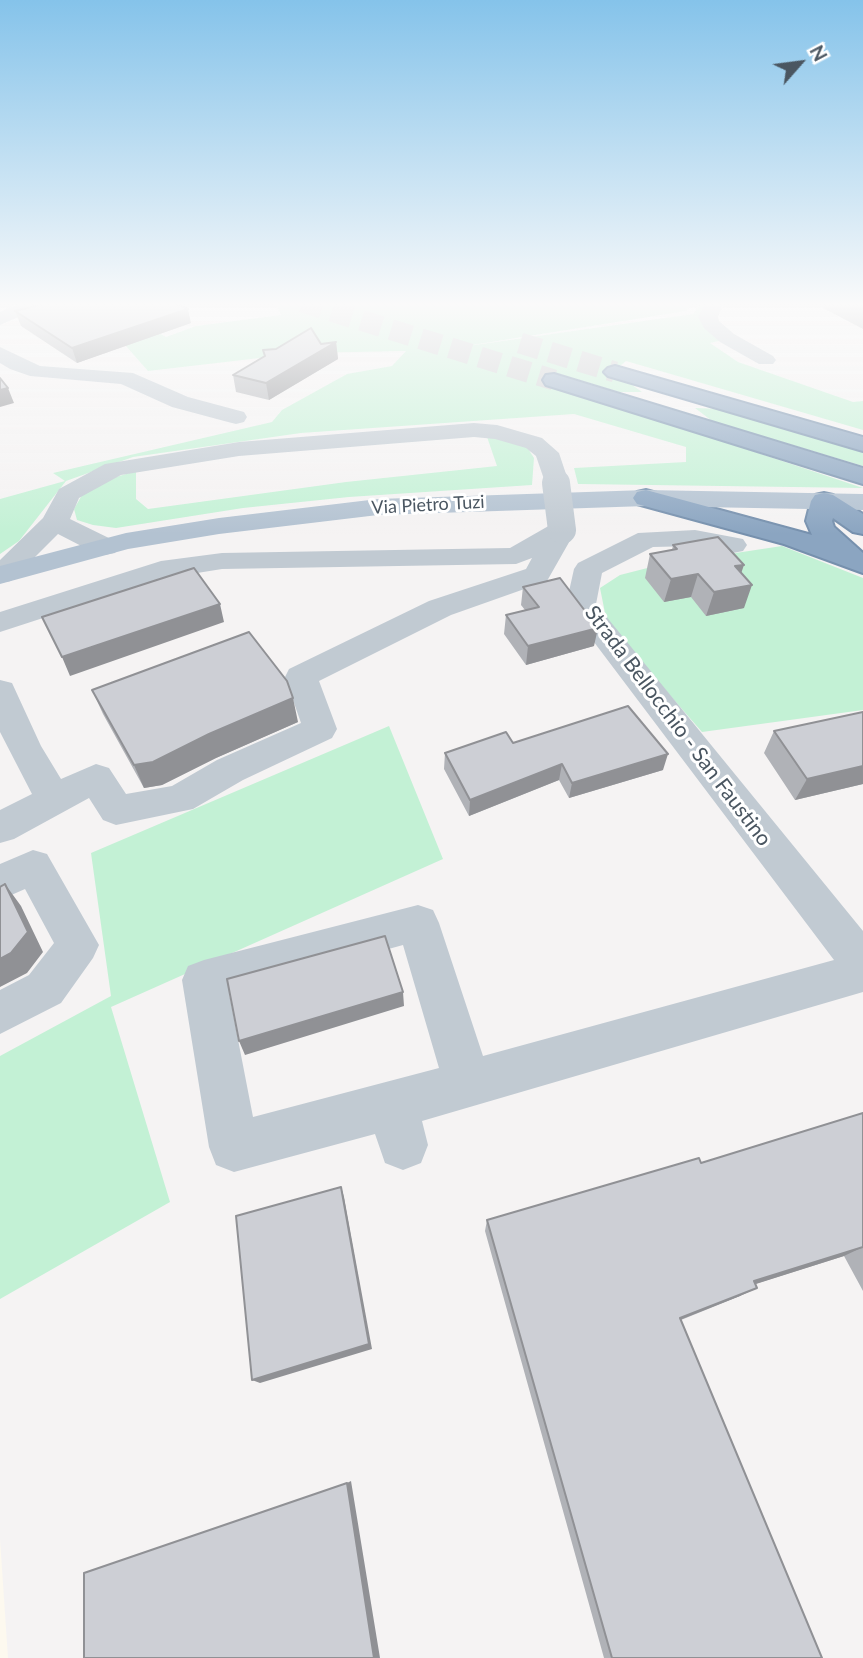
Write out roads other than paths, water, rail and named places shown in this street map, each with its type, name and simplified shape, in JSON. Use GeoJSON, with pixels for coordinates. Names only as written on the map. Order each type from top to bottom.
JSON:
{"type":"FeatureCollection","features":[{"type":"Feature","properties":{"kind":"highway"},"geometry":{"type":"LineString","coordinates":[[641,379],[863,444]]}},
{"type":"Feature","properties":{"kind":"highway"},"geometry":{"type":"LineString","coordinates":[[554,380],[862,476]]}},
{"type":"Feature","properties":{"kind":"highway"},"geometry":{"type":"LineString","coordinates":[[707,398],[778,411],[863,435]]}},
{"type":"Feature","properties":{"kind":"highway"},"geometry":{"type":"LineString","coordinates":[[646,498],[794,538],[859,562]]}},
{"type":"Feature","properties":{"kind":"highway"},"geometry":{"type":"LineString","coordinates":[[859,562],[822,530],[820,521],[824,501],[863,526]]}},
{"type":"Feature","properties":{"kind":"main road","name":"Via Pietro Tuzi"},"geometry":{"type":"LineString","coordinates":[[0,575],[105,547],[219,526],[378,507],[646,498],[863,502]]}},
{"type":"Feature","properties":{"kind":"street"},"geometry":{"type":"LineString","coordinates":[[130,379],[180,402],[236,417]]}},
{"type":"Feature","properties":{"kind":"street"},"geometry":{"type":"LineString","coordinates":[[0,575],[55,522],[68,494],[114,469],[239,449],[353,438],[474,430],[497,432],[534,443],[547,453],[556,483],[562,530],[537,575],[440,608],[302,677],[320,729],[230,770],[180,799],[116,810],[96,778],[0,828]]}},
{"type":"Feature","properties":{"kind":"street"},"geometry":{"type":"LineString","coordinates":[[55,522],[105,547]]}},
{"type":"Feature","properties":{"kind":"street"},"geometry":{"type":"LineString","coordinates":[[0,621],[161,570],[222,561],[516,556],[562,530]]}},
{"type":"Feature","properties":{"kind":"street","name":"Strada Bellocchio - San Faustino"},"geometry":{"type":"LineString","coordinates":[[733,545],[695,538],[648,540],[588,569],[581,605],[854,939]]}},
{"type":"Feature","properties":{"kind":"street"},"geometry":{"type":"LineString","coordinates":[[0,691],[24,747],[54,800]]}},
{"type":"Feature","properties":{"kind":"street"},"geometry":{"type":"LineString","coordinates":[[0,883],[33,866],[78,945],[66,997],[0,1035]]}},
{"type":"Feature","properties":{"kind":"street"},"geometry":{"type":"LineString","coordinates":[[468,1084],[418,923],[204,980],[234,1147],[398,1125],[468,1084],[863,972]]}},
{"type":"Feature","properties":{"kind":"street"},"geometry":{"type":"LineString","coordinates":[[0,1013],[45,989],[78,945]]}}]}
